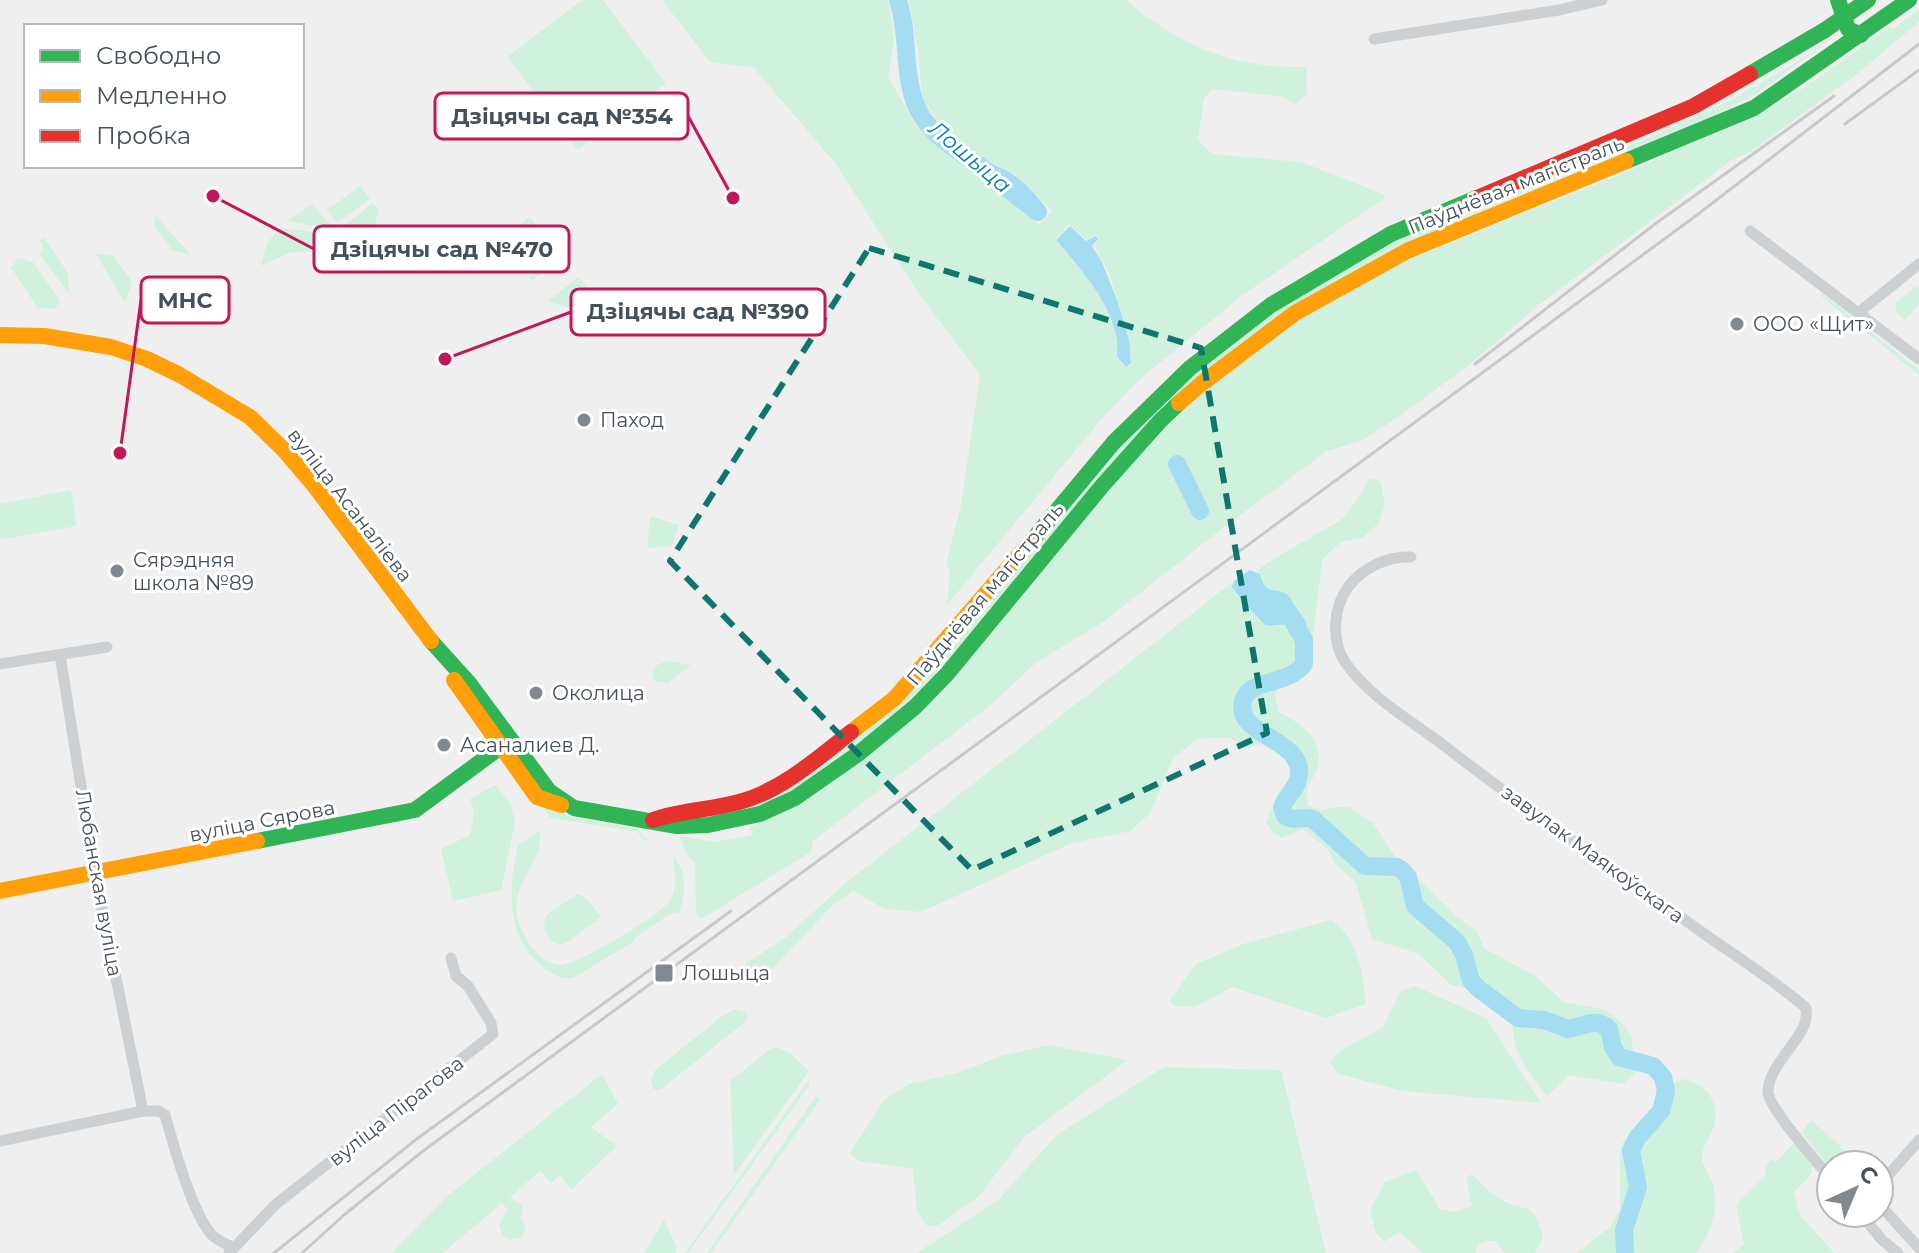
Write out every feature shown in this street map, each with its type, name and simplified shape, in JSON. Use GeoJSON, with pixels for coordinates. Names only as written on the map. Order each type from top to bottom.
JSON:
{"type":"FeatureCollection","features":[{"type":"Feature","properties":{"kind":"main road"},"geometry":{"type":"LineString","coordinates":[[1838,0],[1848,29],[1861,35],[1860,3]]}},
{"type":"Feature","properties":{"kind":"main road","name":"Паўднёвая магістраль"},"geometry":{"type":"LineString","coordinates":[[652,820],[677,826],[708,825],[760,814],[795,798],[858,754],[915,707],[947,674],[1102,486],[1160,421],[1201,384],[1295,313],[1407,251],[1754,108],[1909,0]]}},
{"type":"Feature","properties":{"kind":"main road","name":"Паўднёвая магістраль"},"geometry":{"type":"LineString","coordinates":[[652,820],[679,811],[740,802],[768,790],[812,763],[895,698],[1114,442],[1190,368],[1271,305],[1391,234],[1694,106],[1762,69],[1860,3]]}},
{"type":"Feature","properties":{"kind":"main road","name":"вуліца Асаналіева"},"geometry":{"type":"LineString","coordinates":[[0,335],[44,336],[111,347],[147,359],[180,375],[250,417],[313,484],[432,644],[457,686],[506,744],[537,797],[547,803],[652,820]]}},
{"type":"Feature","properties":{"kind":"main road","name":"вуліца Сярова"},"geometry":{"type":"LineString","coordinates":[[0,891],[415,810],[506,744]]}},
{"type":"Feature","properties":{"kind":"street"},"geometry":{"type":"LineString","coordinates":[[1374,39],[1559,10],[1602,0]]}},
{"type":"Feature","properties":{"kind":"street"},"geometry":{"type":"LineString","coordinates":[[1750,231],[1919,359]]}},
{"type":"Feature","properties":{"kind":"street"},"geometry":{"type":"LineString","coordinates":[[1858,313],[1919,264]]}},
{"type":"Feature","properties":{"kind":"street","name":"завулак Маякоўскага"},"geometry":{"type":"LineString","coordinates":[[1411,557],[1394,557],[1379,563],[1361,574],[1348,588],[1339,603],[1336,618],[1336,639],[1344,660],[1362,682],[1462,760],[1806,1008],[1808,1018],[1803,1029],[1778,1065],[1768,1091],[1774,1109],[1815,1159]]}},
{"type":"Feature","properties":{"kind":"street"},"geometry":{"type":"LineString","coordinates":[[0,664],[107,647]]}},
{"type":"Feature","properties":{"kind":"street","name":"Любанская вуліца"},"geometry":{"type":"LineString","coordinates":[[60,655],[95,874],[143,1111]]}},
{"type":"Feature","properties":{"kind":"street","name":"вуліца Пірагова"},"geometry":{"type":"LineString","coordinates":[[231,1250],[276,1204],[493,1034],[491,1023],[468,986],[456,976],[451,958]]}},
{"type":"Feature","properties":{"kind":"street"},"geometry":{"type":"LineString","coordinates":[[0,1141],[143,1111],[159,1111],[165,1115],[203,1219],[217,1239],[231,1250]]}},
{"type":"Feature","properties":{"kind":"street"},"geometry":{"type":"LineString","coordinates":[[1895,1168],[1919,1140]]}},
{"type":"Feature","properties":{"kind":"street"},"geometry":{"type":"LineString","coordinates":[[1895,1222],[1919,1248]]}},
{"type":"Feature","properties":{"kind":"street"},"geometry":{"type":"LineString","coordinates":[[1873,1229],[1898,1253]]}},
{"type":"Feature","properties":{"kind":"highlighted area"},"geometry":{"type":"Polygon","coordinates":[[[869,248],[1201,348],[1267,733],[972,870],[670,561],[869,248]]]}},
{"type":"Feature","properties":{"kind":"green space"},"geometry":{"type":"Polygon","coordinates":[[[582,0],[603,0],[666,83],[578,150],[507,57],[582,0]]]}},
{"type":"Feature","properties":{"kind":"green space"},"geometry":{"type":"Polygon","coordinates":[[[662,0],[889,0],[894,41],[888,76],[917,128],[1040,225],[1052,211],[1018,177],[1000,166],[988,164],[954,139],[923,102],[909,0],[1126,0],[1167,30],[1209,52],[1255,64],[1306,67],[1307,95],[1294,105],[1285,97],[1213,89],[1204,98],[1198,140],[1212,154],[1301,162],[1383,194],[1385,198],[1244,294],[1139,380],[1099,422],[947,605],[950,571],[946,564],[961,505],[980,375],[921,297],[835,163],[754,68],[710,62],[662,0]],[[1069,224],[1055,240],[1085,273],[1106,307],[1118,341],[1118,359],[1125,367],[1132,364],[1118,303],[1107,270],[1093,246],[1099,239],[1095,235],[1087,240],[1069,224]]]}},
{"type":"Feature","properties":{"kind":"green space"},"geometry":{"type":"Polygon","coordinates":[[[1919,9],[1919,22],[1857,74],[1749,153],[1732,160],[1539,305],[1469,365],[1361,441],[1327,451],[1103,622],[1037,662],[992,704],[813,841],[811,852],[701,919],[696,915],[695,864],[684,850],[680,836],[715,842],[752,835],[750,827],[813,796],[871,754],[913,718],[1155,436],[1220,378],[1279,332],[1377,273],[1752,118],[1805,87],[1919,9]]]}},
{"type":"Feature","properties":{"kind":"green space"},"geometry":{"type":"Polygon","coordinates":[[[1837,35],[1758,93],[1717,114],[1457,221],[1394,250],[1299,303],[1206,372],[935,678],[886,721],[813,779],[781,798],[738,812],[681,819],[681,815],[712,813],[854,740],[1157,405],[1259,321],[1339,270],[1417,231],[1667,130],[1727,102],[1837,35]]]}},
{"type":"Feature","properties":{"kind":"green space"},"geometry":{"type":"Polygon","coordinates":[[[360,186],[370,199],[337,223],[327,210],[360,186]]]}},
{"type":"Feature","properties":{"kind":"green space"},"geometry":{"type":"Polygon","coordinates":[[[373,203],[379,210],[372,235],[342,230],[341,228],[373,203]]]}},
{"type":"Feature","properties":{"kind":"green space"},"geometry":{"type":"Polygon","coordinates":[[[312,204],[335,230],[287,221],[312,204]]]}},
{"type":"Feature","properties":{"kind":"green space"},"geometry":{"type":"Polygon","coordinates":[[[155,215],[191,255],[173,251],[154,226],[155,215]]]}},
{"type":"Feature","properties":{"kind":"green space"},"geometry":{"type":"Polygon","coordinates":[[[530,217],[561,258],[532,280],[501,238],[530,217]]]}},
{"type":"Feature","properties":{"kind":"green space"},"geometry":{"type":"Polygon","coordinates":[[[280,228],[335,235],[313,251],[289,253],[261,266],[267,243],[280,228]]]}},
{"type":"Feature","properties":{"kind":"green space"},"geometry":{"type":"Polygon","coordinates":[[[44,238],[68,273],[69,294],[40,255],[43,247],[40,240],[44,238]]]}},
{"type":"Feature","properties":{"kind":"green space"},"geometry":{"type":"Polygon","coordinates":[[[96,254],[113,255],[132,282],[125,303],[96,254]]]}},
{"type":"Feature","properties":{"kind":"green space"},"geometry":{"type":"Polygon","coordinates":[[[18,258],[33,262],[60,301],[55,309],[38,308],[11,268],[18,258]]]}},
{"type":"Feature","properties":{"kind":"green space"},"geometry":{"type":"Polygon","coordinates":[[[578,277],[597,300],[585,307],[573,308],[548,301],[578,277]]]}},
{"type":"Feature","properties":{"kind":"green space"},"geometry":{"type":"Polygon","coordinates":[[[1917,286],[1919,304],[1905,321],[1896,312],[1896,302],[1917,286]]]}},
{"type":"Feature","properties":{"kind":"green space"},"geometry":{"type":"Polygon","coordinates":[[[1823,294],[1919,370],[1919,375],[1820,295],[1823,294]]]}},
{"type":"Feature","properties":{"kind":"green space"},"geometry":{"type":"Polygon","coordinates":[[[1370,478],[1380,481],[1385,503],[1379,523],[1362,538],[1341,542],[1322,560],[1313,638],[1300,664],[1275,694],[1279,712],[1308,732],[1317,746],[1318,764],[1308,787],[1308,806],[1324,810],[1349,807],[1373,823],[1394,855],[1458,918],[1477,931],[1484,948],[1535,976],[1564,1002],[1604,1009],[1622,1023],[1631,1035],[1636,1071],[1624,1084],[1569,1075],[1547,1096],[1518,1054],[1513,1031],[1516,1004],[1494,994],[1451,985],[1419,954],[1372,939],[1356,883],[1336,865],[1328,850],[1303,829],[1282,838],[1266,823],[1279,791],[1290,778],[1287,750],[1269,741],[1248,748],[1228,737],[1198,739],[1173,758],[1151,812],[1131,831],[1072,843],[921,912],[885,909],[853,891],[833,905],[769,972],[755,978],[745,964],[785,938],[843,885],[1234,581],[1236,595],[1247,602],[1264,624],[1306,622],[1288,595],[1265,588],[1258,571],[1340,520],[1370,478]]]}},
{"type":"Feature","properties":{"kind":"green space"},"geometry":{"type":"Polygon","coordinates":[[[71,490],[77,526],[0,540],[0,504],[71,490]]]}},
{"type":"Feature","properties":{"kind":"green space"},"geometry":{"type":"Polygon","coordinates":[[[650,516],[679,525],[672,546],[647,548],[650,516]]]}},
{"type":"Feature","properties":{"kind":"green space"},"geometry":{"type":"Polygon","coordinates":[[[667,661],[691,665],[668,683],[654,681],[652,673],[657,665],[667,661]]]}},
{"type":"Feature","properties":{"kind":"green space"},"geometry":{"type":"Polygon","coordinates":[[[495,785],[511,804],[515,823],[501,890],[453,901],[441,849],[470,835],[474,814],[470,799],[495,785]]]}},
{"type":"Feature","properties":{"kind":"green space"},"geometry":{"type":"Polygon","coordinates":[[[544,807],[572,817],[638,829],[647,841],[638,832],[550,818],[544,807]]]}},
{"type":"Feature","properties":{"kind":"green space"},"geometry":{"type":"Polygon","coordinates":[[[540,830],[536,855],[520,888],[517,913],[527,940],[547,960],[559,965],[582,958],[616,940],[662,909],[674,890],[674,856],[684,883],[679,913],[670,914],[633,942],[573,978],[550,972],[531,956],[522,943],[513,912],[512,878],[518,845],[540,830]]]}},
{"type":"Feature","properties":{"kind":"green space"},"geometry":{"type":"Polygon","coordinates":[[[578,894],[586,898],[601,917],[568,942],[559,945],[546,933],[546,915],[578,894]]]}},
{"type":"Feature","properties":{"kind":"green space"},"geometry":{"type":"Polygon","coordinates":[[[1331,920],[1354,947],[1366,1004],[1326,1018],[1232,987],[1195,1007],[1174,1006],[1170,1000],[1196,964],[1246,943],[1331,920]]]}},
{"type":"Feature","properties":{"kind":"green space"},"geometry":{"type":"Polygon","coordinates":[[[1415,986],[1486,1018],[1541,1103],[1402,1091],[1339,1074],[1329,1062],[1340,1051],[1383,1027],[1401,991],[1415,986]]]}},
{"type":"Feature","properties":{"kind":"green space"},"geometry":{"type":"Polygon","coordinates":[[[735,1009],[747,1013],[746,1021],[660,1090],[653,1089],[651,1080],[655,1070],[735,1009]]]}},
{"type":"Feature","properties":{"kind":"green space"},"geometry":{"type":"Polygon","coordinates":[[[1049,1045],[1128,1060],[1024,1137],[979,1196],[939,1225],[927,1226],[917,1212],[913,1169],[860,1161],[849,1154],[885,1099],[909,1084],[1049,1045]]]}},
{"type":"Feature","properties":{"kind":"green space"},"geometry":{"type":"Polygon","coordinates":[[[777,1047],[791,1054],[809,1071],[734,1175],[730,1081],[770,1049],[777,1047]]]}},
{"type":"Feature","properties":{"kind":"green space"},"geometry":{"type":"Polygon","coordinates":[[[1164,1067],[1281,1070],[1326,1253],[917,1253],[998,1200],[1058,1134],[1164,1067]]]}},
{"type":"Feature","properties":{"kind":"green space"},"geometry":{"type":"Polygon","coordinates":[[[602,1074],[618,1104],[591,1127],[617,1146],[571,1190],[560,1175],[551,1183],[540,1171],[510,1197],[523,1206],[521,1219],[526,1227],[522,1237],[509,1240],[502,1235],[499,1224],[508,1210],[502,1203],[443,1253],[392,1253],[446,1197],[602,1074]]]}},
{"type":"Feature","properties":{"kind":"green space"},"geometry":{"type":"Polygon","coordinates":[[[810,1078],[809,1086],[688,1253],[685,1253],[810,1078]]]}},
{"type":"Feature","properties":{"kind":"green space"},"geometry":{"type":"Polygon","coordinates":[[[1682,1079],[1705,1090],[1714,1103],[1715,1111],[1713,1129],[1702,1155],[1712,1182],[1715,1210],[1702,1245],[1696,1253],[1577,1253],[1609,1228],[1620,1209],[1620,1150],[1624,1140],[1653,1109],[1669,1086],[1682,1079]]]}},
{"type":"Feature","properties":{"kind":"green space"},"geometry":{"type":"Polygon","coordinates":[[[816,1096],[820,1100],[711,1253],[707,1253],[816,1096]]]}},
{"type":"Feature","properties":{"kind":"green space"},"geometry":{"type":"Polygon","coordinates":[[[1811,1120],[1843,1149],[1815,1149],[1802,1132],[1811,1120]]]}},
{"type":"Feature","properties":{"kind":"green space"},"geometry":{"type":"Polygon","coordinates":[[[1795,1142],[1812,1165],[1811,1175],[1794,1192],[1800,1215],[1834,1253],[1732,1253],[1744,1245],[1736,1205],[1765,1176],[1767,1163],[1772,1158],[1775,1163],[1795,1142]]]}},
{"type":"Feature","properties":{"kind":"green space"},"geometry":{"type":"Polygon","coordinates":[[[1416,1170],[1440,1209],[1455,1212],[1472,1206],[1466,1178],[1472,1174],[1497,1197],[1527,1208],[1536,1216],[1543,1238],[1535,1253],[1505,1253],[1495,1241],[1485,1241],[1477,1246],[1476,1253],[1423,1253],[1399,1232],[1384,1242],[1376,1233],[1370,1210],[1385,1182],[1416,1170]]]}},
{"type":"Feature","properties":{"kind":"green space"},"geometry":{"type":"Polygon","coordinates":[[[664,1220],[676,1245],[676,1253],[644,1253],[664,1220]]]}},
{"type":"Feature","properties":{"kind":"water"},"geometry":{"type":"Polygon","coordinates":[[[988,164],[1012,174],[1044,205],[1032,219],[979,178],[988,164]]]}},
{"type":"Feature","properties":{"kind":"water"},"geometry":{"type":"Polygon","coordinates":[[[1070,226],[1086,241],[1095,236],[1098,239],[1092,246],[1117,300],[1129,340],[1131,363],[1126,367],[1118,358],[1117,339],[1101,298],[1056,240],[1070,226]]]}},
{"type":"Feature","properties":{"kind":"water"},"geometry":{"type":"Polygon","coordinates":[[[1250,570],[1260,574],[1268,589],[1288,595],[1306,622],[1307,632],[1293,633],[1286,625],[1266,625],[1254,614],[1232,587],[1234,581],[1250,570]]]}},
{"type":"Feature","properties":{"kind":"waterway","name":"Лошыца"},"geometry":{"type":"LineString","coordinates":[[898,0],[911,90],[920,114],[945,141],[1038,212]]}},
{"type":"Feature","properties":{"kind":"waterway","name":"Лошыца"},"geometry":{"type":"LineString","coordinates":[[1177,464],[1200,511]]}},
{"type":"Feature","properties":{"kind":"waterway","name":"Лошыца"},"geometry":{"type":"LineString","coordinates":[[1289,614],[1304,640],[1304,664],[1289,676],[1253,689],[1243,701],[1243,713],[1249,722],[1291,753],[1297,763],[1298,779],[1282,807],[1285,816],[1314,820],[1365,866],[1397,867],[1403,871],[1408,877],[1415,906],[1457,942],[1471,981],[1518,1018],[1544,1020],[1568,1029],[1594,1023],[1604,1025],[1609,1029],[1619,1057],[1653,1066],[1663,1077],[1666,1091],[1661,1111],[1637,1138],[1631,1151],[1638,1187],[1624,1230],[1625,1253]]}},
{"type":"Feature","properties":{"kind":"railway"},"geometry":{"type":"LineString","coordinates":[[302,1253],[423,1151],[1697,215],[1919,44]]}},
{"type":"Feature","properties":{"kind":"railway"},"geometry":{"type":"LineString","coordinates":[[1845,124],[1919,70]]}},
{"type":"Feature","properties":{"kind":"railway"},"geometry":{"type":"LineString","coordinates":[[1475,364],[1655,224],[1834,96]]}},
{"type":"Feature","properties":{"kind":"railway"},"geometry":{"type":"LineString","coordinates":[[274,1253],[418,1138],[731,911]]}},
{"type":"Feature","properties":{"kind":"traffic: fast"},"geometry":{"type":"LineString","coordinates":[[1838,0],[1848,29],[1861,35]]}},
{"type":"Feature","properties":{"kind":"traffic: fast"},"geometry":{"type":"LineString","coordinates":[[1750,74],[1825,30],[1868,0]]}},
{"type":"Feature","properties":{"kind":"traffic: fast"},"geometry":{"type":"LineString","coordinates":[[1626,161],[1754,108],[1909,0]]}},
{"type":"Feature","properties":{"kind":"traffic: fast"},"geometry":{"type":"LineString","coordinates":[[1034,538],[1114,442],[1190,368],[1271,305],[1391,234],[1477,198]]}},
{"type":"Feature","properties":{"kind":"traffic: fast"},"geometry":{"type":"LineString","coordinates":[[431,641],[469,683],[549,791],[574,808],[677,826],[708,825],[760,814],[795,798],[858,754],[915,707],[947,674],[1102,486],[1179,403]]}},
{"type":"Feature","properties":{"kind":"traffic: fast"},"geometry":{"type":"LineString","coordinates":[[257,841],[415,810],[510,740]]}},
{"type":"Feature","properties":{"kind":"traffic: slow"},"geometry":{"type":"LineString","coordinates":[[1179,403],[1295,313],[1407,251],[1626,161]]}},
{"type":"Feature","properties":{"kind":"traffic: slow"},"geometry":{"type":"LineString","coordinates":[[0,335],[44,336],[111,347],[147,359],[180,375],[250,417],[313,484],[431,641]]}},
{"type":"Feature","properties":{"kind":"traffic: slow"},"geometry":{"type":"LineString","coordinates":[[851,732],[895,698],[1034,538]]}},
{"type":"Feature","properties":{"kind":"traffic: slow"},"geometry":{"type":"LineString","coordinates":[[454,680],[537,797],[561,805]]}},
{"type":"Feature","properties":{"kind":"traffic: slow"},"geometry":{"type":"LineString","coordinates":[[0,891],[257,841]]}},
{"type":"Feature","properties":{"kind":"traffic: jam"},"geometry":{"type":"LineString","coordinates":[[1477,198],[1694,106],[1750,74]]}},
{"type":"Feature","properties":{"kind":"traffic: jam"},"geometry":{"type":"LineString","coordinates":[[653,820],[755,797],[798,773],[851,732]]}},
{"type":"Feature","properties":{"kind":"place","name":"Дзіцячы сад №470"},"geometry":{"type":"Point","coordinates":[213,196]}},
{"type":"Feature","properties":{"kind":"place","name":"Дзіцячы сад №354"},"geometry":{"type":"Point","coordinates":[733,198]}},
{"type":"Feature","properties":{"kind":"place","name":"ООО «Щит»"},"geometry":{"type":"Point","coordinates":[1737,324]}},
{"type":"Feature","properties":{"kind":"place","name":"Дзіцячы сад №390"},"geometry":{"type":"Point","coordinates":[445,359]}},
{"type":"Feature","properties":{"kind":"place","name":"Паход"},"geometry":{"type":"Point","coordinates":[584,420]}},
{"type":"Feature","properties":{"kind":"place","name":"МНС"},"geometry":{"type":"Point","coordinates":[120,453]}},
{"type":"Feature","properties":{"kind":"place","name":"Сярэдняя школа №89"},"geometry":{"type":"Point","coordinates":[117,571]}},
{"type":"Feature","properties":{"kind":"place","name":"Околица"},"geometry":{"type":"Point","coordinates":[536,693]}},
{"type":"Feature","properties":{"kind":"place","name":"Асаналиев Д."},"geometry":{"type":"Point","coordinates":[444,745]}},
{"type":"Feature","properties":{"kind":"place","name":"Лошыца"},"geometry":{"type":"Point","coordinates":[664,973]}}]}
